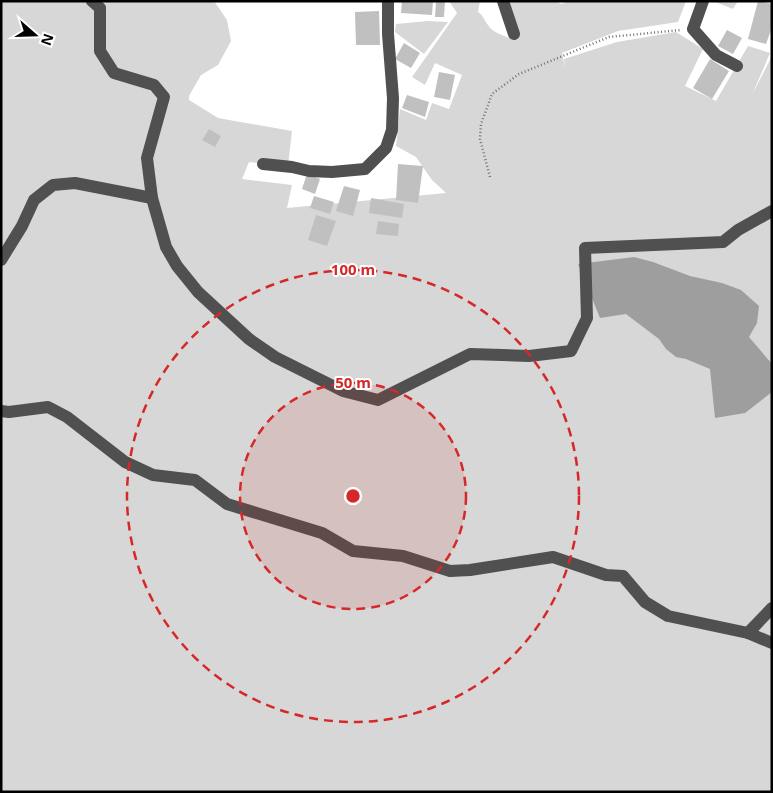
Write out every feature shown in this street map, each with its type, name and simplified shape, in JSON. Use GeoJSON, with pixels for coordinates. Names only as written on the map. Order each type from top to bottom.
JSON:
{"type":"FeatureCollection","features":[{"type":"Feature","properties":{"kind":"street"},"geometry":{"type":"LineString","coordinates":[[92,1],[100,8],[100,51],[114,73],[154,85],[164,97],[147,158],[152,198],[166,247],[177,266],[198,292],[248,339],[274,357],[343,391],[378,400],[470,354],[528,356],[571,351],[587,318],[585,248],[723,242],[738,230],[772,211]]}},
{"type":"Feature","properties":{"kind":"street"},"geometry":{"type":"LineString","coordinates":[[263,164],[292,166],[309,172],[314,170],[332,172],[365,169],[386,148],[392,130],[393,98],[388,34],[388,1]]}},
{"type":"Feature","properties":{"kind":"street"},"geometry":{"type":"LineString","coordinates":[[503,1],[514,34]]}},
{"type":"Feature","properties":{"kind":"street"},"geometry":{"type":"LineString","coordinates":[[704,1],[693,29],[716,55],[737,66]]}},
{"type":"Feature","properties":{"kind":"street"},"geometry":{"type":"LineString","coordinates":[[1,260],[22,226],[34,200],[53,185],[75,183],[152,198]]}},
{"type":"Feature","properties":{"kind":"street"},"geometry":{"type":"LineString","coordinates":[[1,411],[9,412],[48,406],[67,417],[125,462],[153,475],[195,480],[227,504],[322,532],[353,551],[403,556],[450,571],[470,570],[553,557],[606,575],[623,576],[645,602],[668,616],[748,633],[772,643]]}},
{"type":"Feature","properties":{"kind":"street"},"geometry":{"type":"LineString","coordinates":[[748,633],[772,608]]}},
{"type":"Feature","properties":{"kind":"path"},"geometry":{"type":"LineString","coordinates":[[490,177],[480,139],[481,124],[492,94],[519,74],[609,37],[693,29]]}},
{"type":"Feature","properties":{"kind":"shaded area"},"geometry":{"type":"Polygon","coordinates":[[[1,1],[214,1],[227,20],[231,41],[218,65],[201,75],[189,96],[189,100],[218,118],[292,131],[288,166],[249,162],[242,179],[292,185],[287,208],[446,193],[432,180],[416,157],[396,146],[400,109],[426,120],[432,103],[449,109],[462,75],[435,63],[425,85],[412,77],[457,13],[449,1],[480,1],[478,12],[492,30],[509,38],[514,34],[506,1],[556,1],[561,4],[570,1],[686,1],[678,22],[618,31],[562,53],[565,68],[564,59],[617,42],[676,32],[703,49],[685,86],[716,101],[748,46],[770,53],[752,95],[772,56],[772,792],[1,792],[1,1]]]}},
{"type":"Feature","properties":{"kind":"shaded area"},"geometry":{"type":"Polygon","coordinates":[[[713,1],[738,1],[733,9],[713,1]]]}},
{"type":"Feature","properties":{"kind":"shaded area"},"geometry":{"type":"Polygon","coordinates":[[[428,21],[448,22],[424,54],[395,32],[396,24],[428,21]]]}},
{"type":"Feature","properties":{"kind":"shaded area"},"geometry":{"type":"Polygon","coordinates":[[[634,257],[690,276],[722,283],[741,290],[759,306],[757,323],[749,337],[772,364],[772,392],[745,413],[715,418],[710,369],[676,357],[666,349],[659,339],[626,314],[600,318],[578,264],[634,257]]]}},
{"type":"Feature","properties":{"kind":"building"},"geometry":{"type":"Polygon","coordinates":[[[402,1],[433,1],[432,15],[401,13],[402,1]]]}},
{"type":"Feature","properties":{"kind":"building"},"geometry":{"type":"Polygon","coordinates":[[[436,1],[445,1],[444,17],[435,17],[436,1]]]}},
{"type":"Feature","properties":{"kind":"building"},"geometry":{"type":"Polygon","coordinates":[[[758,1],[772,4],[772,27],[766,44],[748,39],[758,1]]]}},
{"type":"Feature","properties":{"kind":"building"},"geometry":{"type":"Polygon","coordinates":[[[379,11],[380,45],[356,45],[355,12],[379,11]]]}},
{"type":"Feature","properties":{"kind":"building"},"geometry":{"type":"Polygon","coordinates":[[[727,30],[742,38],[733,54],[718,46],[727,30]]]}},
{"type":"Feature","properties":{"kind":"building"},"geometry":{"type":"Polygon","coordinates":[[[404,43],[420,53],[411,68],[395,59],[404,43]]]}},
{"type":"Feature","properties":{"kind":"building"},"geometry":{"type":"Polygon","coordinates":[[[710,59],[729,71],[712,99],[693,88],[710,59]]]}},
{"type":"Feature","properties":{"kind":"building"},"geometry":{"type":"Polygon","coordinates":[[[439,72],[455,75],[450,100],[434,97],[439,72]]]}},
{"type":"Feature","properties":{"kind":"building"},"geometry":{"type":"Polygon","coordinates":[[[407,95],[429,102],[425,117],[402,108],[407,95]]]}},
{"type":"Feature","properties":{"kind":"building"},"geometry":{"type":"Polygon","coordinates":[[[209,129],[221,136],[215,147],[202,140],[209,129]]]}},
{"type":"Feature","properties":{"kind":"building"},"geometry":{"type":"Polygon","coordinates":[[[398,164],[423,166],[418,203],[396,200],[398,164]]]}},
{"type":"Feature","properties":{"kind":"building"},"geometry":{"type":"Polygon","coordinates":[[[307,174],[320,179],[315,194],[302,189],[307,174]]]}},
{"type":"Feature","properties":{"kind":"building"},"geometry":{"type":"Polygon","coordinates":[[[344,186],[360,190],[353,216],[336,211],[344,186]]]}},
{"type":"Feature","properties":{"kind":"building"},"geometry":{"type":"Polygon","coordinates":[[[314,196],[334,202],[330,214],[310,208],[314,196]]]}},
{"type":"Feature","properties":{"kind":"building"},"geometry":{"type":"Polygon","coordinates":[[[371,198],[404,204],[402,218],[369,213],[371,198]]]}},
{"type":"Feature","properties":{"kind":"building"},"geometry":{"type":"Polygon","coordinates":[[[316,215],[336,221],[327,246],[308,240],[316,215]]]}},
{"type":"Feature","properties":{"kind":"building"},"geometry":{"type":"Polygon","coordinates":[[[378,221],[399,224],[398,236],[376,234],[378,221]]]}}]}
